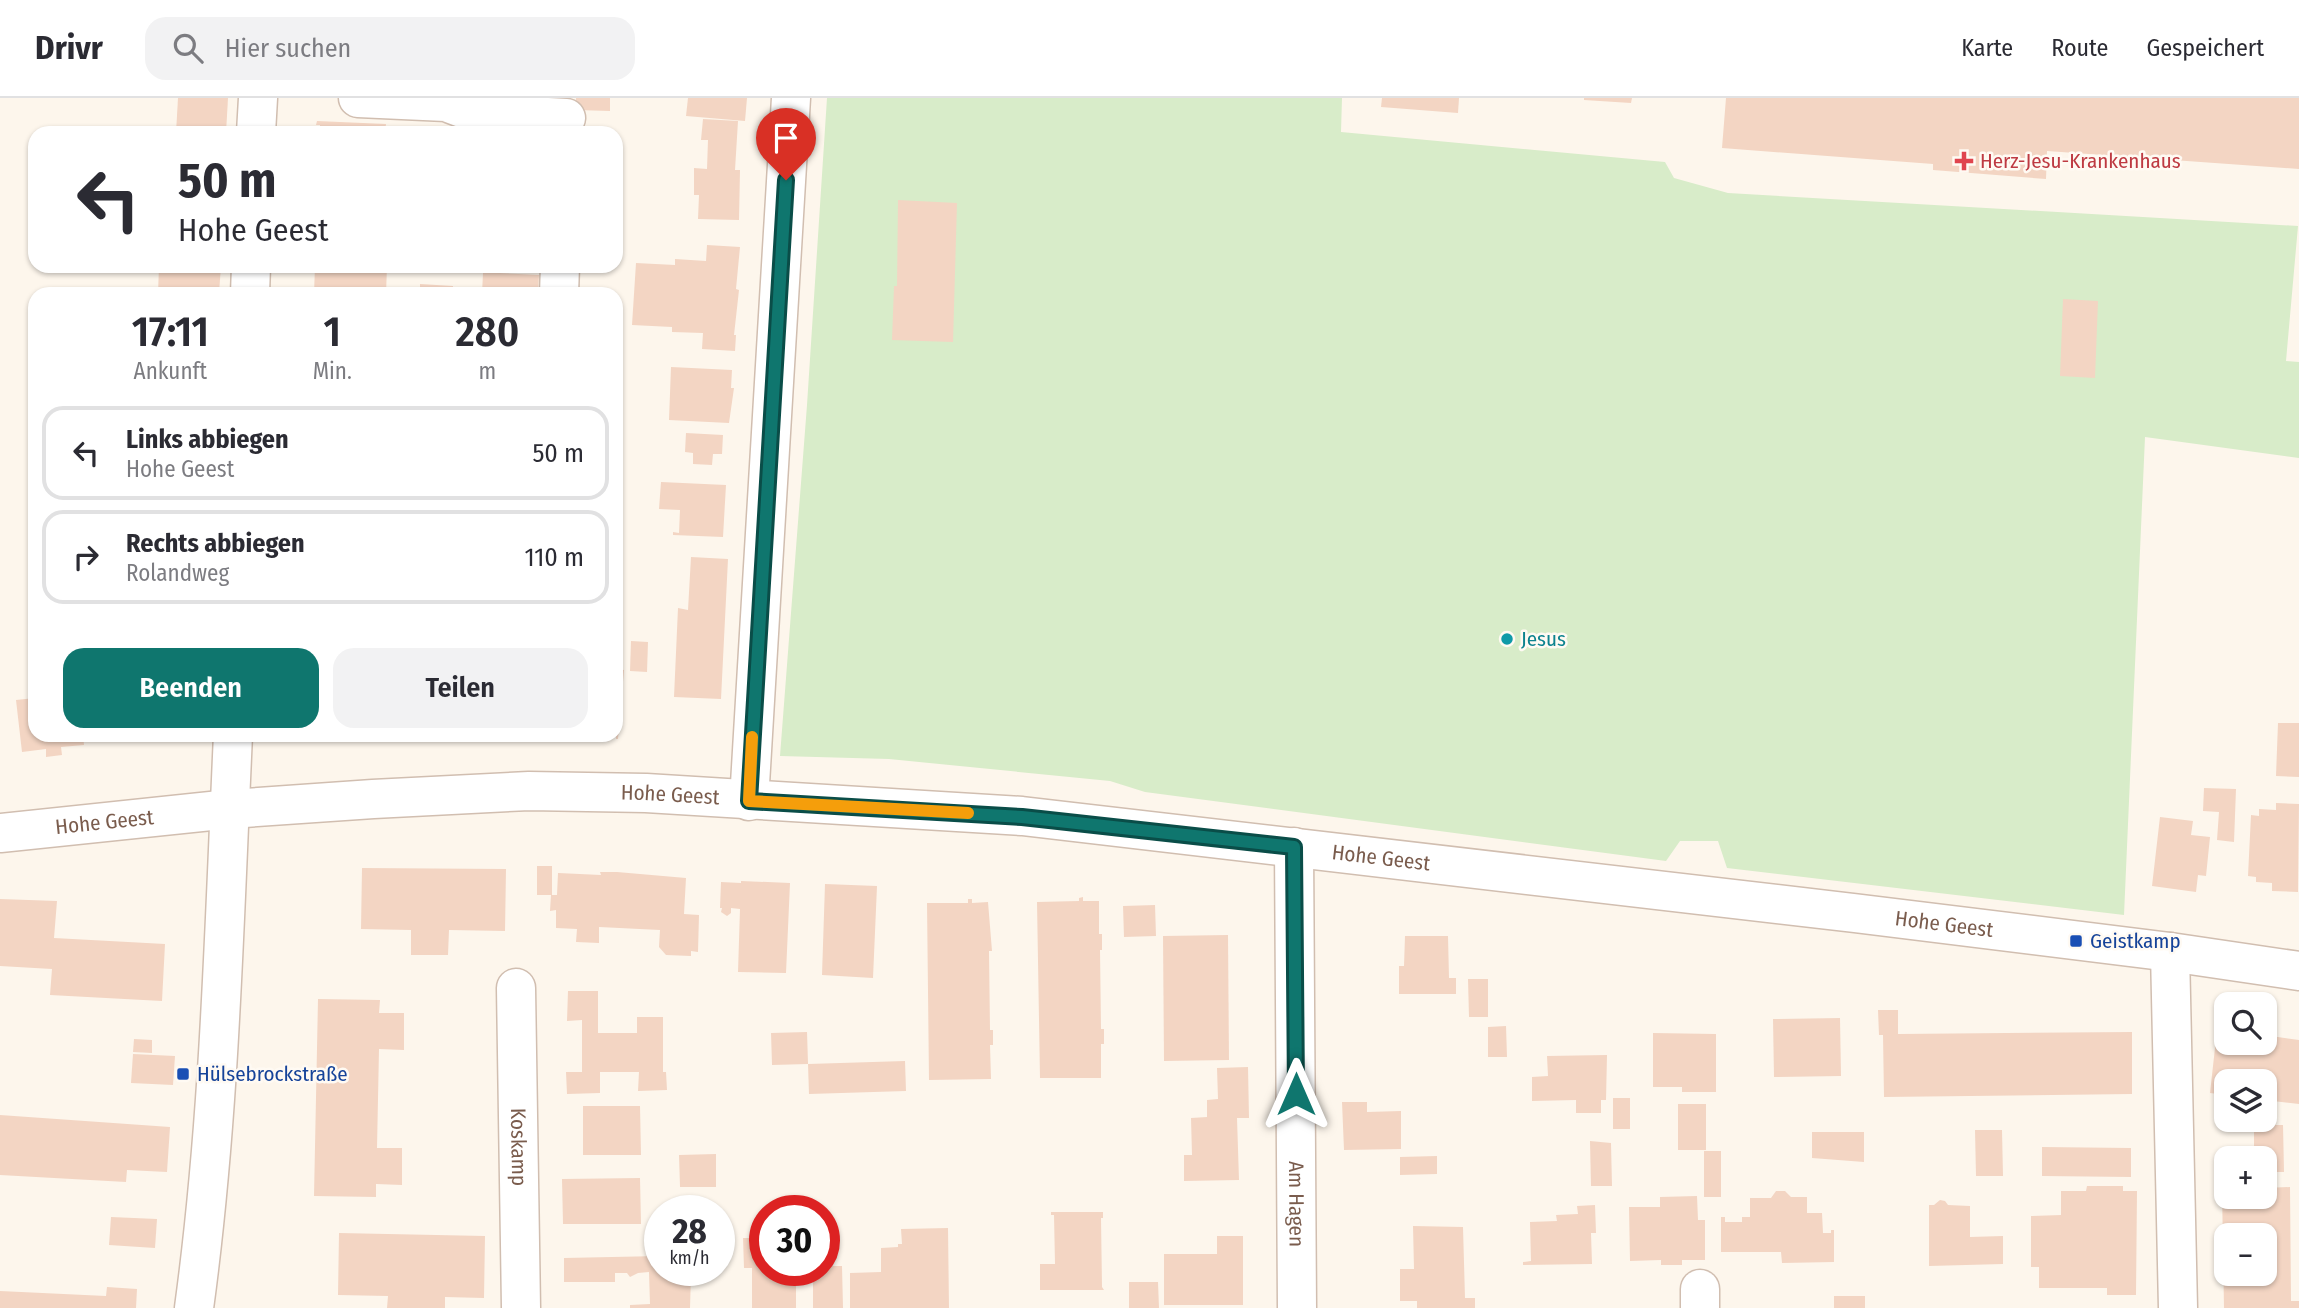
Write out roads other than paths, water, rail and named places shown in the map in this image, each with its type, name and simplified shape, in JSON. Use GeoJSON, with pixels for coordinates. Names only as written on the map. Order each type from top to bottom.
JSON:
{"type":"FeatureCollection","features":[{"type":"Feature","properties":{"kind":"street"},"geometry":{"type":"LineString","coordinates":[[256,126],[258,98]]}},
{"type":"Feature","properties":{"kind":"street"},"geometry":{"type":"LineString","coordinates":[[358,98],[446,102],[475,113],[566,116]]}},
{"type":"Feature","properties":{"kind":"street"},"geometry":{"type":"LineString","coordinates":[[749,801],[791,98]]}},
{"type":"Feature","properties":{"kind":"street"},"geometry":{"type":"LineString","coordinates":[[194,1308],[207,1215],[224,976],[233,742]]}},
{"type":"Feature","properties":{"kind":"street","name":"Hohe Geest"},"geometry":{"type":"LineString","coordinates":[[0,833],[230,809],[529,791],[646,793],[1022,817],[2170,952],[2299,971]]}},
{"type":"Feature","properties":{"kind":"street","name":"Am Hagen"},"geometry":{"type":"LineString","coordinates":[[1294,847],[1297,1308]]}},
{"type":"Feature","properties":{"kind":"street"},"geometry":{"type":"LineString","coordinates":[[2170,952],[2178,1308]]}},
{"type":"Feature","properties":{"kind":"street","name":"Koskamp"},"geometry":{"type":"LineString","coordinates":[[516,988],[521,1308]]}},
{"type":"Feature","properties":{"kind":"place","name":"Herz-Jesu-Krankenhaus"},"geometry":{"type":"Point","coordinates":[1964,161]}},
{"type":"Feature","properties":{"kind":"place","name":"Jesus"},"geometry":{"type":"Point","coordinates":[1507,639]}},
{"type":"Feature","properties":{"kind":"place","name":"Geistkamp"},"geometry":{"type":"Point","coordinates":[2076,941]}},
{"type":"Feature","properties":{"kind":"place","name":"Hülsebrockstraße"},"geometry":{"type":"Point","coordinates":[183,1074]}}]}
